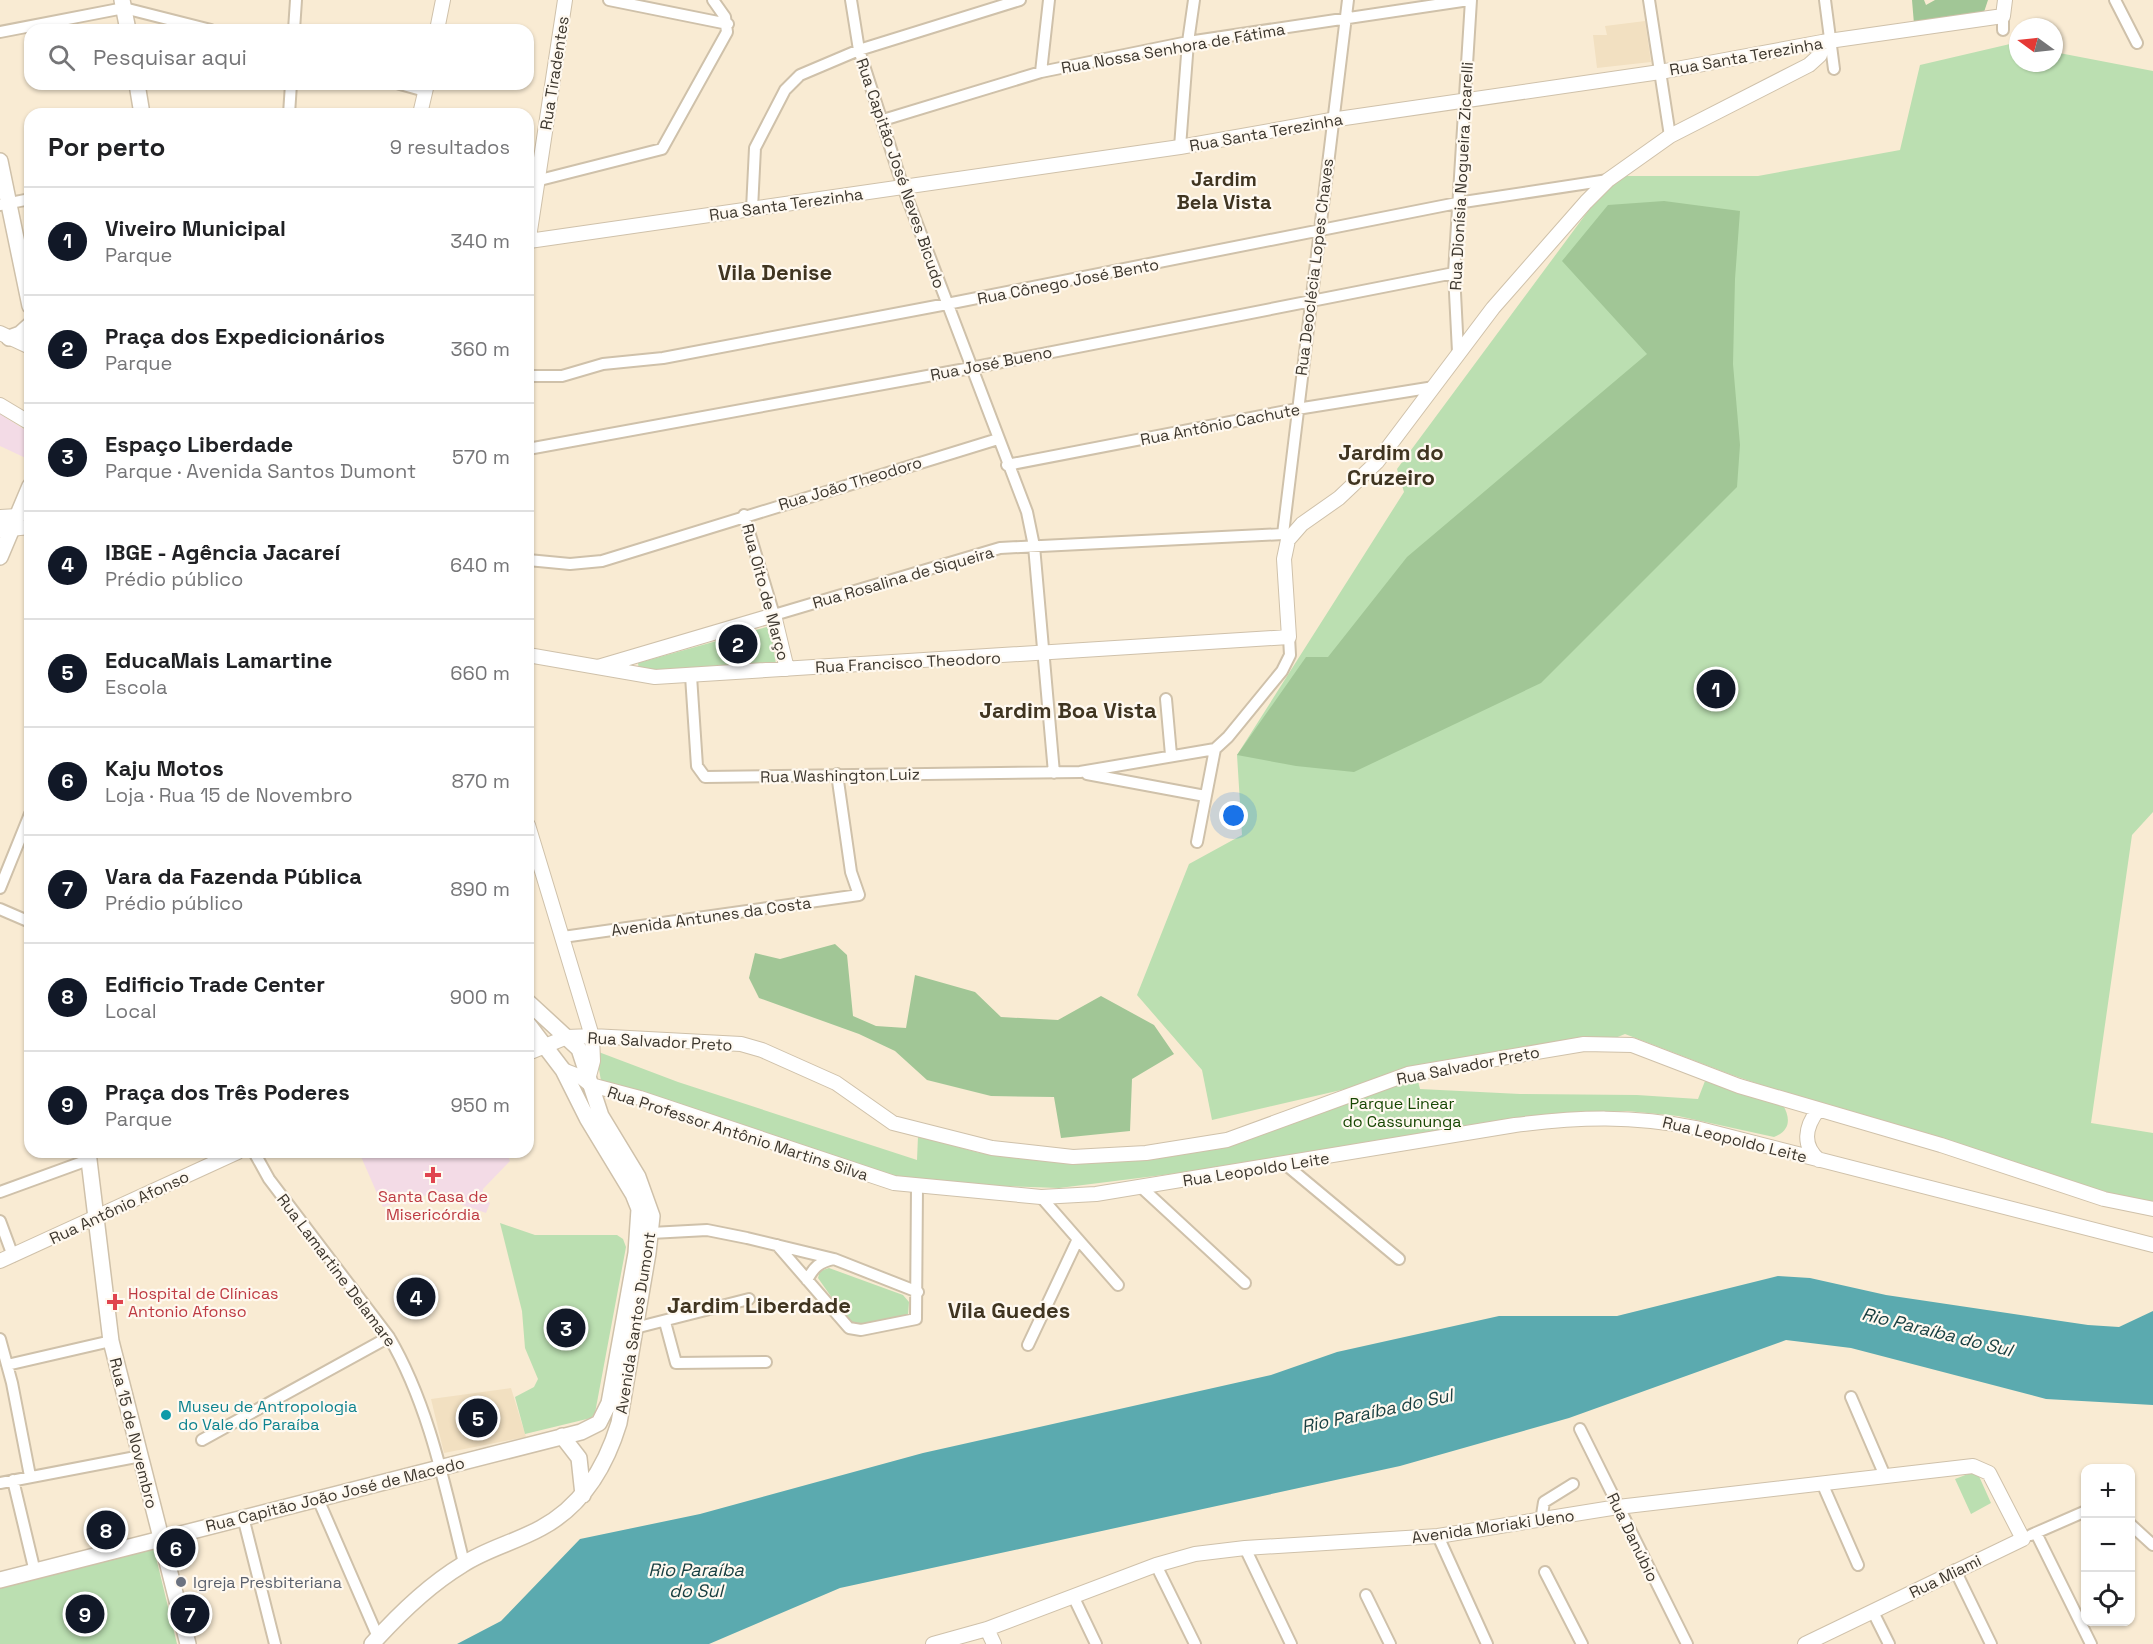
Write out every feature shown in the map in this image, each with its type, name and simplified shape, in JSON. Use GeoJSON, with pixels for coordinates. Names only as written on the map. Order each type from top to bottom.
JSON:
{"type":"FeatureCollection","features":[{"type":"Feature","properties":{"kind":"main road"},"geometry":{"type":"LineString","coordinates":[[123,4],[127,24]]}},
{"type":"Feature","properties":{"kind":"main road"},"geometry":{"type":"LineString","coordinates":[[138,90],[141,108]]}},
{"type":"Feature","properties":{"kind":"main road"},"geometry":{"type":"LineString","coordinates":[[0,161],[4,204],[24,282]]}},
{"type":"Feature","properties":{"kind":"main road"},"geometry":{"type":"LineString","coordinates":[[5,336],[20,334],[24,330]]}},
{"type":"Feature","properties":{"kind":"main road"},"geometry":{"type":"LineString","coordinates":[[0,557],[24,501]]}},
{"type":"Feature","properties":{"kind":"main road","name":"Avenida Santos Dumont"},"geometry":{"type":"LineString","coordinates":[[375,1641],[439,1580],[464,1563],[542,1528],[563,1514],[583,1495],[613,1443],[635,1328],[652,1216],[638,1177],[601,1116],[579,1049],[534,1007]]}},
{"type":"Feature","properties":{"kind":"main road","name":"Avenida Santos Dumont"},"geometry":{"type":"LineString","coordinates":[[534,1031],[563,1070],[587,1118],[633,1194],[639,1209],[636,1254],[609,1403],[599,1423]]}},
{"type":"Feature","properties":{"kind":"main road","name":"Rua 15 de Novembro"},"geometry":{"type":"LineString","coordinates":[[88,1158],[111,1341],[188,1644]]}},
{"type":"Feature","properties":{"kind":"main road","name":"Rua Capitão João José de Macedo"},"geometry":{"type":"LineString","coordinates":[[0,1580],[160,1537],[580,1432],[599,1423]]}},
{"type":"Feature","properties":{"kind":"main road"},"geometry":{"type":"LineString","coordinates":[[562,1436],[579,1458],[583,1495]]}},
{"type":"Feature","properties":{"kind":"street"},"geometry":{"type":"LineString","coordinates":[[294,24],[296,0]]}},
{"type":"Feature","properties":{"kind":"street"},"geometry":{"type":"LineString","coordinates":[[438,24],[443,0]]}},
{"type":"Feature","properties":{"kind":"street","name":"Rua Tiradentes"},"geometry":{"type":"LineString","coordinates":[[534,176],[565,0]]}},
{"type":"Feature","properties":{"kind":"street"},"geometry":{"type":"LineString","coordinates":[[609,0],[728,24]]}},
{"type":"Feature","properties":{"kind":"street"},"geometry":{"type":"LineString","coordinates":[[534,182],[662,149],[724,38],[728,24],[713,0]]}},
{"type":"Feature","properties":{"kind":"street","name":"Rua Capitão José Neves Bicudo"},"geometry":{"type":"LineString","coordinates":[[851,0],[859,50],[903,187],[1007,465],[1027,512],[1034,546],[1054,773]]}},
{"type":"Feature","properties":{"kind":"street"},"geometry":{"type":"LineString","coordinates":[[753,209],[755,148],[785,90],[800,75],[859,50],[1020,0]]}},
{"type":"Feature","properties":{"kind":"street"},"geometry":{"type":"LineString","coordinates":[[1041,72],[1049,0]]}},
{"type":"Feature","properties":{"kind":"street"},"geometry":{"type":"LineString","coordinates":[[1180,147],[1188,42],[1194,0]]}},
{"type":"Feature","properties":{"kind":"street","name":"Rua Deoclécia Lopes Chaves"},"geometry":{"type":"LineString","coordinates":[[1285,537],[1297,409],[1347,0]]}},
{"type":"Feature","properties":{"kind":"street","name":"Rua Nossa Senhora de Fátima"},"geometry":{"type":"LineString","coordinates":[[883,120],[1041,72],[1188,42],[1470,0]]}},
{"type":"Feature","properties":{"kind":"street","name":"Rua Dionísia Nogueira Zicarelli"},"geometry":{"type":"LineString","coordinates":[[1458,352],[1454,273],[1470,0]]}},
{"type":"Feature","properties":{"kind":"street"},"geometry":{"type":"LineString","coordinates":[[1649,0],[1670,136]]}},
{"type":"Feature","properties":{"kind":"street"},"geometry":{"type":"LineString","coordinates":[[1825,0],[1826,41],[1834,69]]}},
{"type":"Feature","properties":{"kind":"street"},"geometry":{"type":"LineString","coordinates":[[2003,30],[2006,0]]}},
{"type":"Feature","properties":{"kind":"street"},"geometry":{"type":"LineString","coordinates":[[2115,0],[2137,44]]}},
{"type":"Feature","properties":{"kind":"street"},"geometry":{"type":"LineString","coordinates":[[35,24],[123,4],[190,24]]}},
{"type":"Feature","properties":{"kind":"street","name":"Rua Santa Terezinha"},"geometry":{"type":"LineString","coordinates":[[534,241],[1180,147],[1331,120],[1660,72],[1826,41],[2003,16]]}},
{"type":"Feature","properties":{"kind":"street"},"geometry":{"type":"LineString","coordinates":[[0,32],[24,27]]}},
{"type":"Feature","properties":{"kind":"street"},"geometry":{"type":"LineString","coordinates":[[1197,842],[1215,748],[1228,737],[1282,671],[1290,655],[1284,559],[1285,537],[1338,498],[1377,462],[1458,352],[1543,249],[1608,180],[1670,136],[1809,65],[1820,55],[1826,41]]}},
{"type":"Feature","properties":{"kind":"street"},"geometry":{"type":"LineString","coordinates":[[289,108],[291,90]]}},
{"type":"Feature","properties":{"kind":"street"},"geometry":{"type":"LineString","coordinates":[[421,108],[426,90]]}},
{"type":"Feature","properties":{"kind":"street","name":"Rua Cônego José Bento"},"geometry":{"type":"LineString","coordinates":[[534,376],[562,376],[603,364],[663,358],[1320,232],[1457,203],[1608,180]]}},
{"type":"Feature","properties":{"kind":"street"},"geometry":{"type":"LineString","coordinates":[[4,204],[24,201]]}},
{"type":"Feature","properties":{"kind":"street","name":"Rua José Bueno"},"geometry":{"type":"LineString","coordinates":[[534,448],[971,368],[1454,273]]}},
{"type":"Feature","properties":{"kind":"street"},"geometry":{"type":"LineString","coordinates":[[5,336],[24,344]]}},
{"type":"Feature","properties":{"kind":"street","name":"Rua Antônio Cachute"},"geometry":{"type":"LineString","coordinates":[[1007,465],[1297,409],[1434,387]]}},
{"type":"Feature","properties":{"kind":"street"},"geometry":{"type":"LineString","coordinates":[[0,405],[24,419]]}},
{"type":"Feature","properties":{"kind":"street","name":"Rua João Theodoro"},"geometry":{"type":"LineString","coordinates":[[534,560],[587,564],[998,439]]}},
{"type":"Feature","properties":{"kind":"street","name":"Rua Oito de Março"},"geometry":{"type":"LineString","coordinates":[[744,515],[774,615],[786,669]]}},
{"type":"Feature","properties":{"kind":"street"},"geometry":{"type":"LineString","coordinates":[[0,517],[16,520]]}},
{"type":"Feature","properties":{"kind":"street","name":"Rua Rosalina de Siqueira"},"geometry":{"type":"LineString","coordinates":[[596,667],[981,552],[1034,546],[1285,537]]}},
{"type":"Feature","properties":{"kind":"street","name":"Rua Francisco Theodoro"},"geometry":{"type":"LineString","coordinates":[[534,656],[655,677],[1289,637]]}},
{"type":"Feature","properties":{"kind":"street","name":"Rua Washington Luiz"},"geometry":{"type":"LineString","coordinates":[[691,676],[697,766],[701,774],[711,777],[1080,772],[1215,748]]}},
{"type":"Feature","properties":{"kind":"street"},"geometry":{"type":"LineString","coordinates":[[1166,699],[1171,755]]}},
{"type":"Feature","properties":{"kind":"street","name":"Rua Washington Luiz"},"geometry":{"type":"LineString","coordinates":[[1080,772],[1205,796]]}},
{"type":"Feature","properties":{"kind":"street","name":"Avenida Antunes da Costa"},"geometry":{"type":"LineString","coordinates":[[563,937],[859,895],[851,872],[837,774]]}},
{"type":"Feature","properties":{"kind":"street"},"geometry":{"type":"LineString","coordinates":[[0,888],[24,829]]}},
{"type":"Feature","properties":{"kind":"street"},"geometry":{"type":"LineString","coordinates":[[534,844],[592,1036],[593,1061],[590,1081]]}},
{"type":"Feature","properties":{"kind":"street"},"geometry":{"type":"LineString","coordinates":[[0,909],[24,919]]}},
{"type":"Feature","properties":{"kind":"street"},"geometry":{"type":"LineString","coordinates":[[534,1051],[567,1037]]}},
{"type":"Feature","properties":{"kind":"street","name":"Rua Salvador Preto"},"geometry":{"type":"LineString","coordinates":[[567,1037],[722,1041],[762,1050],[836,1083],[893,1123],[973,1144],[1047,1156],[1146,1153],[1227,1140],[1408,1074],[1495,1058],[1594,1044],[1632,1044],[1708,1075],[1812,1108],[1941,1145],[2104,1199],[2153,1209]]}},
{"type":"Feature","properties":{"kind":"street","name":"Rua Professor Antônio Martins Silva"},"geometry":{"type":"LineString","coordinates":[[563,1070],[874,1178],[917,1186]]}},
{"type":"Feature","properties":{"kind":"street"},"geometry":{"type":"LineString","coordinates":[[1795,1153],[1806,1142],[1812,1108]]}},
{"type":"Feature","properties":{"kind":"street"},"geometry":{"type":"LineString","coordinates":[[1795,1153],[1812,1108]]}},
{"type":"Feature","properties":{"kind":"street","name":"Rua Leopoldo Leite"},"geometry":{"type":"LineString","coordinates":[[917,1186],[1041,1197],[1096,1194],[1515,1125],[1582,1117],[1661,1120],[2153,1245]]}},
{"type":"Feature","properties":{"kind":"street"},"geometry":{"type":"LineString","coordinates":[[1806,1142],[1810,1153],[1819,1160]]}},
{"type":"Feature","properties":{"kind":"street"},"geometry":{"type":"LineString","coordinates":[[0,1192],[83,1158]]}},
{"type":"Feature","properties":{"kind":"street","name":"Rua Antônio Afonso"},"geometry":{"type":"LineString","coordinates":[[0,1262],[225,1158]]}},
{"type":"Feature","properties":{"kind":"street","name":"Rua Lamartine Delamare"},"geometry":{"type":"LineString","coordinates":[[257,1158],[269,1179],[389,1337],[402,1360],[441,1468],[464,1563]]}},
{"type":"Feature","properties":{"kind":"street"},"geometry":{"type":"LineString","coordinates":[[1285,1164],[1399,1259]]}},
{"type":"Feature","properties":{"kind":"street"},"geometry":{"type":"LineString","coordinates":[[777,1245],[849,1328],[861,1330],[916,1319],[917,1186]]}},
{"type":"Feature","properties":{"kind":"street"},"geometry":{"type":"LineString","coordinates":[[1141,1187],[1245,1282]]}},
{"type":"Feature","properties":{"kind":"street"},"geometry":{"type":"LineString","coordinates":[[1041,1197],[1077,1241],[1118,1285]]}},
{"type":"Feature","properties":{"kind":"street"},"geometry":{"type":"LineString","coordinates":[[0,1221],[14,1256]]}},
{"type":"Feature","properties":{"kind":"street"},"geometry":{"type":"LineString","coordinates":[[651,1233],[707,1230],[777,1245],[834,1259],[918,1292]]}},
{"type":"Feature","properties":{"kind":"street"},"geometry":{"type":"LineString","coordinates":[[1028,1346],[1077,1241]]}},
{"type":"Feature","properties":{"kind":"street"},"geometry":{"type":"LineString","coordinates":[[807,1280],[814,1268],[823,1261],[834,1259]]}},
{"type":"Feature","properties":{"kind":"street"},"geometry":{"type":"LineString","coordinates":[[635,1328],[749,1299]]}},
{"type":"Feature","properties":{"kind":"street"},"geometry":{"type":"LineString","coordinates":[[665,1322],[674,1360],[679,1364],[766,1362]]}},
{"type":"Feature","properties":{"kind":"street"},"geometry":{"type":"LineString","coordinates":[[202,1440],[389,1337]]}},
{"type":"Feature","properties":{"kind":"street"},"geometry":{"type":"LineString","coordinates":[[0,1339],[30,1476]]}},
{"type":"Feature","properties":{"kind":"street"},"geometry":{"type":"LineString","coordinates":[[7,1365],[111,1341]]}},
{"type":"Feature","properties":{"kind":"street"},"geometry":{"type":"LineString","coordinates":[[1851,1396],[1885,1476]]}},
{"type":"Feature","properties":{"kind":"street","name":"Rua Danúbio"},"geometry":{"type":"LineString","coordinates":[[1580,1429],[1687,1644]]}},
{"type":"Feature","properties":{"kind":"street"},"geometry":{"type":"LineString","coordinates":[[0,1483],[141,1456]]}},
{"type":"Feature","properties":{"kind":"street","name":"Avenida Moriaki Ueno"},"geometry":{"type":"LineString","coordinates":[[933,1644],[980,1636],[1156,1565],[1195,1554],[1245,1548],[1438,1536],[1618,1507],[1973,1466],[1985,1469],[2029,1536]]}},
{"type":"Feature","properties":{"kind":"street"},"geometry":{"type":"LineString","coordinates":[[13,1480],[35,1572]]}},
{"type":"Feature","properties":{"kind":"street"},"geometry":{"type":"LineString","coordinates":[[1822,1483],[1858,1565]]}},
{"type":"Feature","properties":{"kind":"street"},"geometry":{"type":"LineString","coordinates":[[1541,1521],[1544,1502],[1572,1484]]}},
{"type":"Feature","properties":{"kind":"street"},"geometry":{"type":"LineString","coordinates":[[318,1499],[375,1641]]}},
{"type":"Feature","properties":{"kind":"street","name":"Rua Miami"},"geometry":{"type":"LineString","coordinates":[[1805,1644],[1955,1570],[2081,1513]]}},
{"type":"Feature","properties":{"kind":"street"},"geometry":{"type":"LineString","coordinates":[[243,1517],[275,1644]]}},
{"type":"Feature","properties":{"kind":"street"},"geometry":{"type":"LineString","coordinates":[[2135,1529],[2153,1545]]}},
{"type":"Feature","properties":{"kind":"street"},"geometry":{"type":"LineString","coordinates":[[1438,1536],[1487,1644]]}},
{"type":"Feature","properties":{"kind":"street"},"geometry":{"type":"LineString","coordinates":[[2029,1536],[2091,1644]]}},
{"type":"Feature","properties":{"kind":"street"},"geometry":{"type":"LineString","coordinates":[[1245,1548],[1291,1644]]}},
{"type":"Feature","properties":{"kind":"street"},"geometry":{"type":"LineString","coordinates":[[1156,1565],[1195,1644]]}},
{"type":"Feature","properties":{"kind":"street"},"geometry":{"type":"LineString","coordinates":[[1955,1570],[1991,1644]]}},
{"type":"Feature","properties":{"kind":"street"},"geometry":{"type":"LineString","coordinates":[[1545,1572],[1582,1644]]}},
{"type":"Feature","properties":{"kind":"street"},"geometry":{"type":"LineString","coordinates":[[1366,1595],[1390,1644]]}},
{"type":"Feature","properties":{"kind":"street"},"geometry":{"type":"LineString","coordinates":[[1074,1598],[1096,1644]]}},
{"type":"Feature","properties":{"kind":"street"},"geometry":{"type":"LineString","coordinates":[[1873,1612],[1889,1644]]}},
{"type":"Feature","properties":{"kind":"street"},"geometry":{"type":"LineString","coordinates":[[980,1636],[994,1644]]}},
{"type":"Feature","properties":{"kind":"shaded area"},"geometry":{"type":"Polygon","coordinates":[[[1645,21],[1651,62],[1597,68],[1593,35],[1607,35],[1605,26],[1645,21]]]}},
{"type":"Feature","properties":{"kind":"shaded area"},"geometry":{"type":"Polygon","coordinates":[[[0,414],[24,429],[24,457],[0,446],[0,414]]]}},
{"type":"Feature","properties":{"kind":"shaded area","name":"Santa Casa de Misericórdia"},"geometry":{"type":"Polygon","coordinates":[[[362,1158],[509,1158],[510,1161],[483,1189],[483,1197],[490,1203],[486,1213],[431,1194],[383,1207],[362,1158]]]}},
{"type":"Feature","properties":{"kind":"shaded area"},"geometry":{"type":"Polygon","coordinates":[[[511,1388],[526,1437],[444,1453],[431,1399],[511,1388]]]}},
{"type":"Feature","properties":{"kind":"green space"},"geometry":{"type":"Polygon","coordinates":[[[1912,0],[1924,0],[1926,5],[1935,0],[1988,0],[1984,12],[1914,24],[1912,0]]]}},
{"type":"Feature","properties":{"kind":"green space"},"geometry":{"type":"Polygon","coordinates":[[[2009,44],[2009,72],[2063,72],[2063,54],[2153,71],[2153,812],[2132,835],[2091,1123],[2153,1133],[2153,1205],[1920,1139],[1732,1075],[1625,1034],[1603,1043],[1423,1071],[1212,1120],[1202,1070],[1137,995],[1189,864],[1242,835],[1237,755],[1404,492],[1397,469],[1614,176],[1758,176],[1900,150],[1920,65],[2009,44]]]}},
{"type":"Feature","properties":{"kind":"green space"},"geometry":{"type":"Polygon","coordinates":[[[1664,201],[1740,211],[1735,279],[1733,364],[1740,445],[1737,487],[1541,683],[1354,772],[1296,766],[1237,755],[1306,657],[1328,657],[1407,557],[1647,354],[1562,261],[1608,205],[1664,201]]]}},
{"type":"Feature","properties":{"kind":"green space"},"geometry":{"type":"Polygon","coordinates":[[[770,626],[776,664],[690,670],[639,670],[638,663],[770,626]]]}},
{"type":"Feature","properties":{"kind":"green space"},"geometry":{"type":"Polygon","coordinates":[[[835,944],[847,955],[853,1016],[876,1026],[906,1028],[915,975],[975,992],[1001,1017],[1058,1020],[1101,996],[1154,1025],[1174,1054],[1132,1079],[1130,1131],[1061,1138],[1054,1097],[991,1096],[927,1080],[895,1051],[859,1034],[759,998],[749,978],[755,953],[780,959],[835,944]]]}},
{"type":"Feature","properties":{"kind":"green space","name":"Parque Linear do Cassununga"},"geometry":{"type":"Polygon","coordinates":[[[596,1051],[678,1082],[917,1160],[918,1136],[980,1153],[1148,1157],[1417,1077],[1420,1089],[1520,1094],[1637,1095],[1698,1099],[1705,1081],[1783,1105],[1788,1124],[1774,1137],[1678,1116],[1627,1111],[1554,1115],[1211,1169],[1059,1188],[940,1184],[894,1181],[601,1081],[596,1051]]]}},
{"type":"Feature","properties":{"kind":"green space"},"geometry":{"type":"Polygon","coordinates":[[[500,1223],[535,1235],[617,1235],[623,1239],[626,1247],[595,1413],[591,1418],[525,1434],[515,1397],[534,1387],[538,1379],[525,1348],[522,1311],[500,1223]]]}},
{"type":"Feature","properties":{"kind":"green space"},"geometry":{"type":"Polygon","coordinates":[[[829,1268],[903,1295],[909,1302],[908,1315],[860,1324],[849,1322],[818,1278],[820,1271],[829,1268]]]}},
{"type":"Feature","properties":{"kind":"green space"},"geometry":{"type":"Polygon","coordinates":[[[1968,1474],[1978,1474],[1991,1503],[1971,1514],[1955,1479],[1968,1474]]]}},
{"type":"Feature","properties":{"kind":"green space"},"geometry":{"type":"Polygon","coordinates":[[[153,1545],[177,1644],[0,1644],[0,1584],[153,1545]]]}},
{"type":"Feature","properties":{"kind":"water","name":"Rio Paraíba do Sul"},"geometry":{"type":"Polygon","coordinates":[[[1778,1276],[1810,1278],[1886,1295],[2088,1325],[2119,1327],[2153,1311],[2153,1405],[2046,1399],[1851,1348],[1786,1340],[1569,1418],[1400,1466],[840,1588],[709,1644],[457,1644],[501,1621],[580,1539],[700,1514],[923,1453],[1271,1375],[1337,1352],[1499,1316],[1617,1316],[1778,1276]]]}},
{"type":"Feature","properties":{"kind":"place","name":"Praça dos Expedicionários"},"geometry":{"type":"Point","coordinates":[738,644]}},
{"type":"Feature","properties":{"kind":"place","name":"Viveiro Municipal"},"geometry":{"type":"Point","coordinates":[1716,689]}},
{"type":"Feature","properties":{"kind":"place","name":"Santa Casa de Misericórdia"},"geometry":{"type":"Point","coordinates":[433,1175]}},
{"type":"Feature","properties":{"kind":"place","name":"IBGE - Agência Jacareí"},"geometry":{"type":"Point","coordinates":[416,1297]}},
{"type":"Feature","properties":{"kind":"place","name":"Hospital de Clínicas Antonio Afonso"},"geometry":{"type":"Point","coordinates":[115,1302]}},
{"type":"Feature","properties":{"kind":"place","name":"Espaço Liberdade"},"geometry":{"type":"Point","coordinates":[566,1328]}},
{"type":"Feature","properties":{"kind":"place","name":"Museu de Antropologia do Vale do Paraíba"},"geometry":{"type":"Point","coordinates":[166,1415]}},
{"type":"Feature","properties":{"kind":"place","name":"EducaMais Lamartine"},"geometry":{"type":"Point","coordinates":[478,1418]}},
{"type":"Feature","properties":{"kind":"place","name":"Edificio Trade Center"},"geometry":{"type":"Point","coordinates":[106,1530]}},
{"type":"Feature","properties":{"kind":"place","name":"Kaju Motos"},"geometry":{"type":"Point","coordinates":[176,1548]}},
{"type":"Feature","properties":{"kind":"place","name":"Igreja Presbiteriana"},"geometry":{"type":"Point","coordinates":[181,1582]}},
{"type":"Feature","properties":{"kind":"place","name":"Praça dos Três Poderes"},"geometry":{"type":"Point","coordinates":[85,1614]}},
{"type":"Feature","properties":{"kind":"place","name":"Vara da Fazenda Pública"},"geometry":{"type":"Point","coordinates":[190,1614]}},
{"type":"Feature","properties":{"kind":"district","name":"Jardim Bela Vista"},"geometry":{"type":"Point","coordinates":[1224,190]}},
{"type":"Feature","properties":{"kind":"district","name":"Vila Denise"},"geometry":{"type":"Point","coordinates":[775,272]}},
{"type":"Feature","properties":{"kind":"district","name":"Jardim do Cruzeiro"},"geometry":{"type":"Point","coordinates":[1391,464]}},
{"type":"Feature","properties":{"kind":"district","name":"Jardim Boa Vista"},"geometry":{"type":"Point","coordinates":[1068,710]}},
{"type":"Feature","properties":{"kind":"district","name":"Jardim Liberdade"},"geometry":{"type":"Point","coordinates":[759,1305]}},
{"type":"Feature","properties":{"kind":"district","name":"Vila Guedes"},"geometry":{"type":"Point","coordinates":[1009,1310]}}]}
